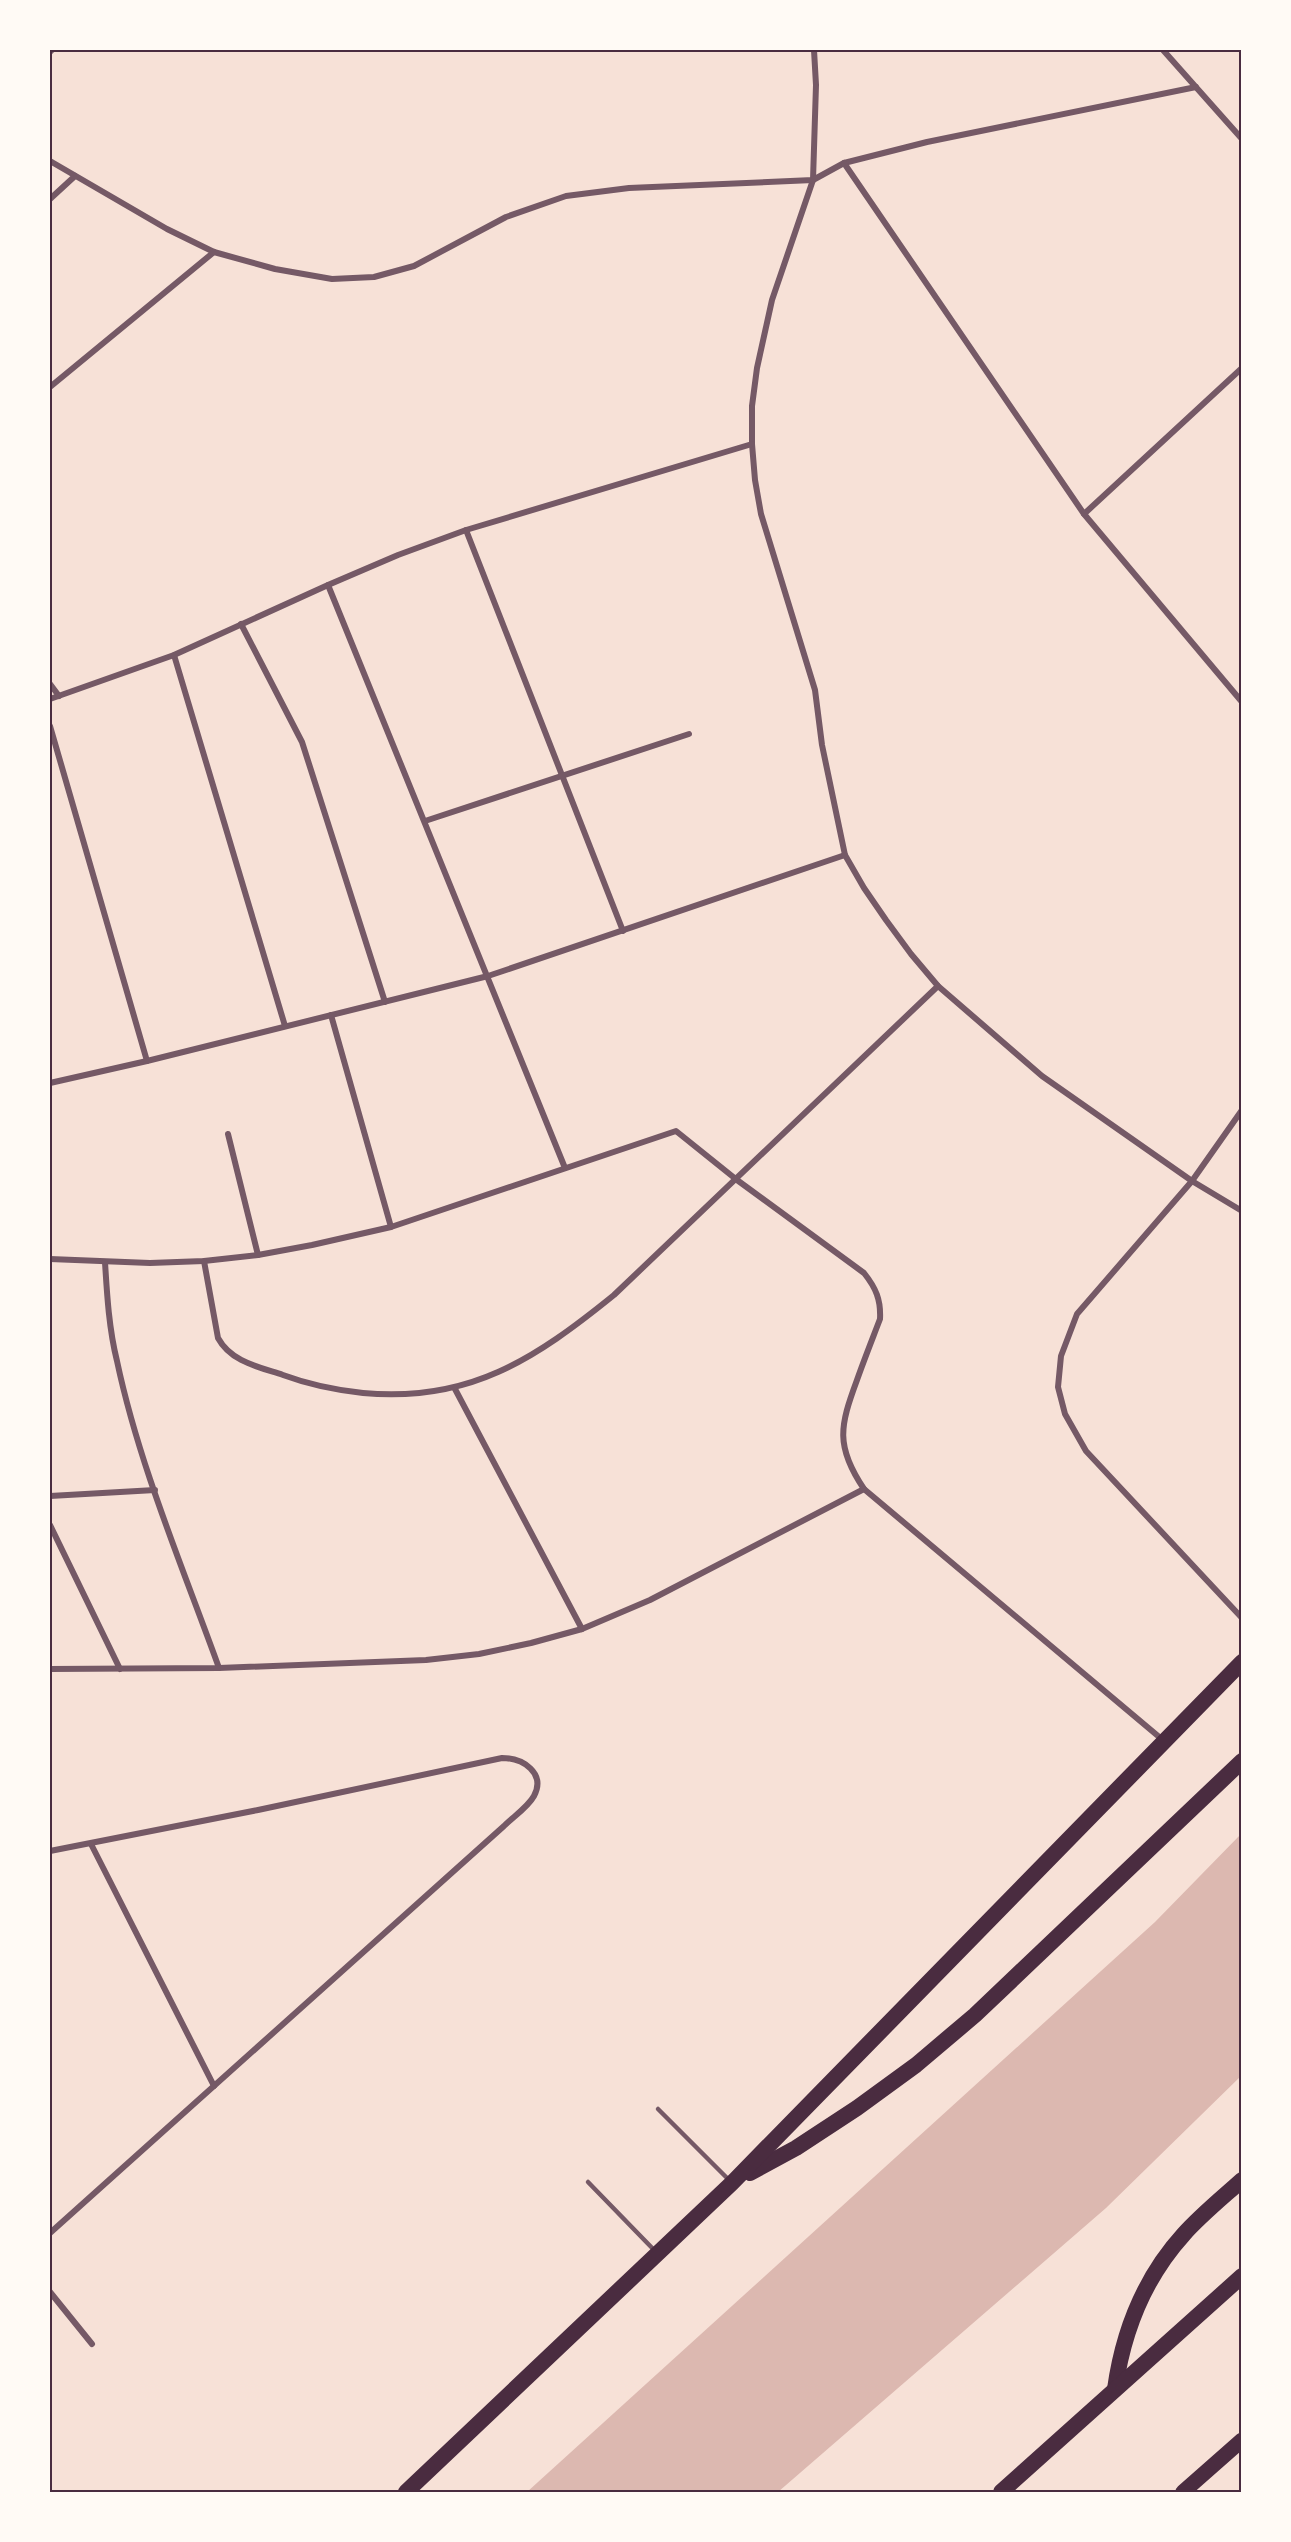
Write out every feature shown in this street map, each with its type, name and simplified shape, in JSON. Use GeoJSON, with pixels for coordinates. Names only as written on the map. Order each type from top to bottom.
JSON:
{"type":"FeatureCollection","features":[{"type":"Feature","properties":{"kind":"highway"},"geometry":{"type":"LineString","coordinates":[[406,2493],[732,2183],[1242,1662]]}},
{"type":"Feature","properties":{"kind":"highway"},"geometry":{"type":"LineString","coordinates":[[732,2183],[796,2148],[916,2066],[975,2015],[1242,1761]]}},
{"type":"Feature","properties":{"kind":"highway"},"geometry":{"type":"LineString","coordinates":[[1115,2390],[1120,2357],[1129,2326],[1142,2296],[1161,2264],[1184,2234],[1242,2180]]}},
{"type":"Feature","properties":{"kind":"highway"},"geometry":{"type":"LineString","coordinates":[[1001,2493],[1242,2276]]}},
{"type":"Feature","properties":{"kind":"main road"},"geometry":{"type":"LineString","coordinates":[[1183,2493],[1242,2440]]}},
{"type":"Feature","properties":{"kind":"street"},"geometry":{"type":"LineString","coordinates":[[814,50],[816,85],[813,180],[772,300],[757,368],[752,406],[752,444],[754,480],[761,514],[815,690],[828,778],[845,855],[886,920],[939,986],[1042,1076],[1192,1181],[1242,1211]]}},
{"type":"Feature","properties":{"kind":"street"},"geometry":{"type":"LineString","coordinates":[[1163,50],[1242,139]]}},
{"type":"Feature","properties":{"kind":"street"},"geometry":{"type":"LineString","coordinates":[[50,161],[166,229],[214,252],[275,269],[332,279],[374,277],[414,266],[506,217],[566,196],[628,188],[813,180],[844,163],[927,142],[1196,87]]}},
{"type":"Feature","properties":{"kind":"street"},"geometry":{"type":"LineString","coordinates":[[844,163],[1084,514],[1242,702]]}},
{"type":"Feature","properties":{"kind":"street"},"geometry":{"type":"LineString","coordinates":[[50,199],[75,176]]}},
{"type":"Feature","properties":{"kind":"street"},"geometry":{"type":"LineString","coordinates":[[50,387],[214,252]]}},
{"type":"Feature","properties":{"kind":"street"},"geometry":{"type":"LineString","coordinates":[[1084,514],[1242,368]]}},
{"type":"Feature","properties":{"kind":"street"},"geometry":{"type":"LineString","coordinates":[[50,699],[174,655],[398,555],[466,530],[752,444]]}},
{"type":"Feature","properties":{"kind":"street"},"geometry":{"type":"LineString","coordinates":[[466,530],[623,931]]}},
{"type":"Feature","properties":{"kind":"street"},"geometry":{"type":"LineString","coordinates":[[328,585],[565,1168]]}},
{"type":"Feature","properties":{"kind":"street"},"geometry":{"type":"LineString","coordinates":[[241,624],[306,751],[385,1002]]}},
{"type":"Feature","properties":{"kind":"street"},"geometry":{"type":"LineString","coordinates":[[174,655],[285,1026]]}},
{"type":"Feature","properties":{"kind":"street"},"geometry":{"type":"LineString","coordinates":[[50,684],[58,696]]}},
{"type":"Feature","properties":{"kind":"street"},"geometry":{"type":"LineString","coordinates":[[50,726],[147,1061]]}},
{"type":"Feature","properties":{"kind":"street"},"geometry":{"type":"LineString","coordinates":[[425,821],[689,734]]}},
{"type":"Feature","properties":{"kind":"street"},"geometry":{"type":"LineString","coordinates":[[50,1083],[488,976],[845,855]]}},
{"type":"Feature","properties":{"kind":"street"},"geometry":{"type":"LineString","coordinates":[[204,1261],[218,1338],[224,1348],[240,1359],[308,1384],[345,1391],[382,1395],[419,1394],[455,1389],[498,1372],[539,1351],[614,1295],[939,986]]}},
{"type":"Feature","properties":{"kind":"street"},"geometry":{"type":"LineString","coordinates":[[331,1015],[391,1227]]}},
{"type":"Feature","properties":{"kind":"street"},"geometry":{"type":"LineString","coordinates":[[1242,1110],[1192,1181],[1077,1314],[1061,1356],[1058,1387],[1065,1414],[1086,1452],[1242,1618]]}},
{"type":"Feature","properties":{"kind":"street"},"geometry":{"type":"LineString","coordinates":[[50,1259],[150,1263],[204,1261],[258,1255],[312,1245],[391,1227],[676,1131],[737,1180],[864,1273],[878,1296],[881,1306],[880,1319],[843,1417],[846,1455],[864,1488],[1165,1742]]}},
{"type":"Feature","properties":{"kind":"street"},"geometry":{"type":"LineString","coordinates":[[228,1134],[258,1255]]}},
{"type":"Feature","properties":{"kind":"street"},"geometry":{"type":"LineString","coordinates":[[105,1262],[108,1311],[127,1406],[219,1668]]}},
{"type":"Feature","properties":{"kind":"street"},"geometry":{"type":"LineString","coordinates":[[455,1389],[582,1629]]}},
{"type":"Feature","properties":{"kind":"street"},"geometry":{"type":"LineString","coordinates":[[50,1669],[219,1668],[426,1660],[479,1654],[531,1643],[582,1629],[650,1600],[864,1488]]}},
{"type":"Feature","properties":{"kind":"street"},"geometry":{"type":"LineString","coordinates":[[50,1496],[155,1490]]}},
{"type":"Feature","properties":{"kind":"street"},"geometry":{"type":"LineString","coordinates":[[50,1525],[120,1669]]}},
{"type":"Feature","properties":{"kind":"street"},"geometry":{"type":"LineString","coordinates":[[50,1851],[502,1758],[523,1761],[533,1771],[537,1788],[533,1798],[50,2233]]}},
{"type":"Feature","properties":{"kind":"street"},"geometry":{"type":"LineString","coordinates":[[91,1844],[214,2086]]}},
{"type":"Feature","properties":{"kind":"street"},"geometry":{"type":"LineString","coordinates":[[50,2292],[92,2344]]}},
{"type":"Feature","properties":{"kind":"lane"},"geometry":{"type":"LineString","coordinates":[[658,2109],[732,2183]]}},
{"type":"Feature","properties":{"kind":"lane"},"geometry":{"type":"LineString","coordinates":[[588,2182],[658,2254]]}},
{"type":"Feature","properties":{"kind":"shaded area"},"geometry":{"type":"Polygon","coordinates":[[[1241,1834],[1241,2076],[1106,2208],[778,2492],[527,2492],[1155,1922],[1241,1834]]]}}]}
